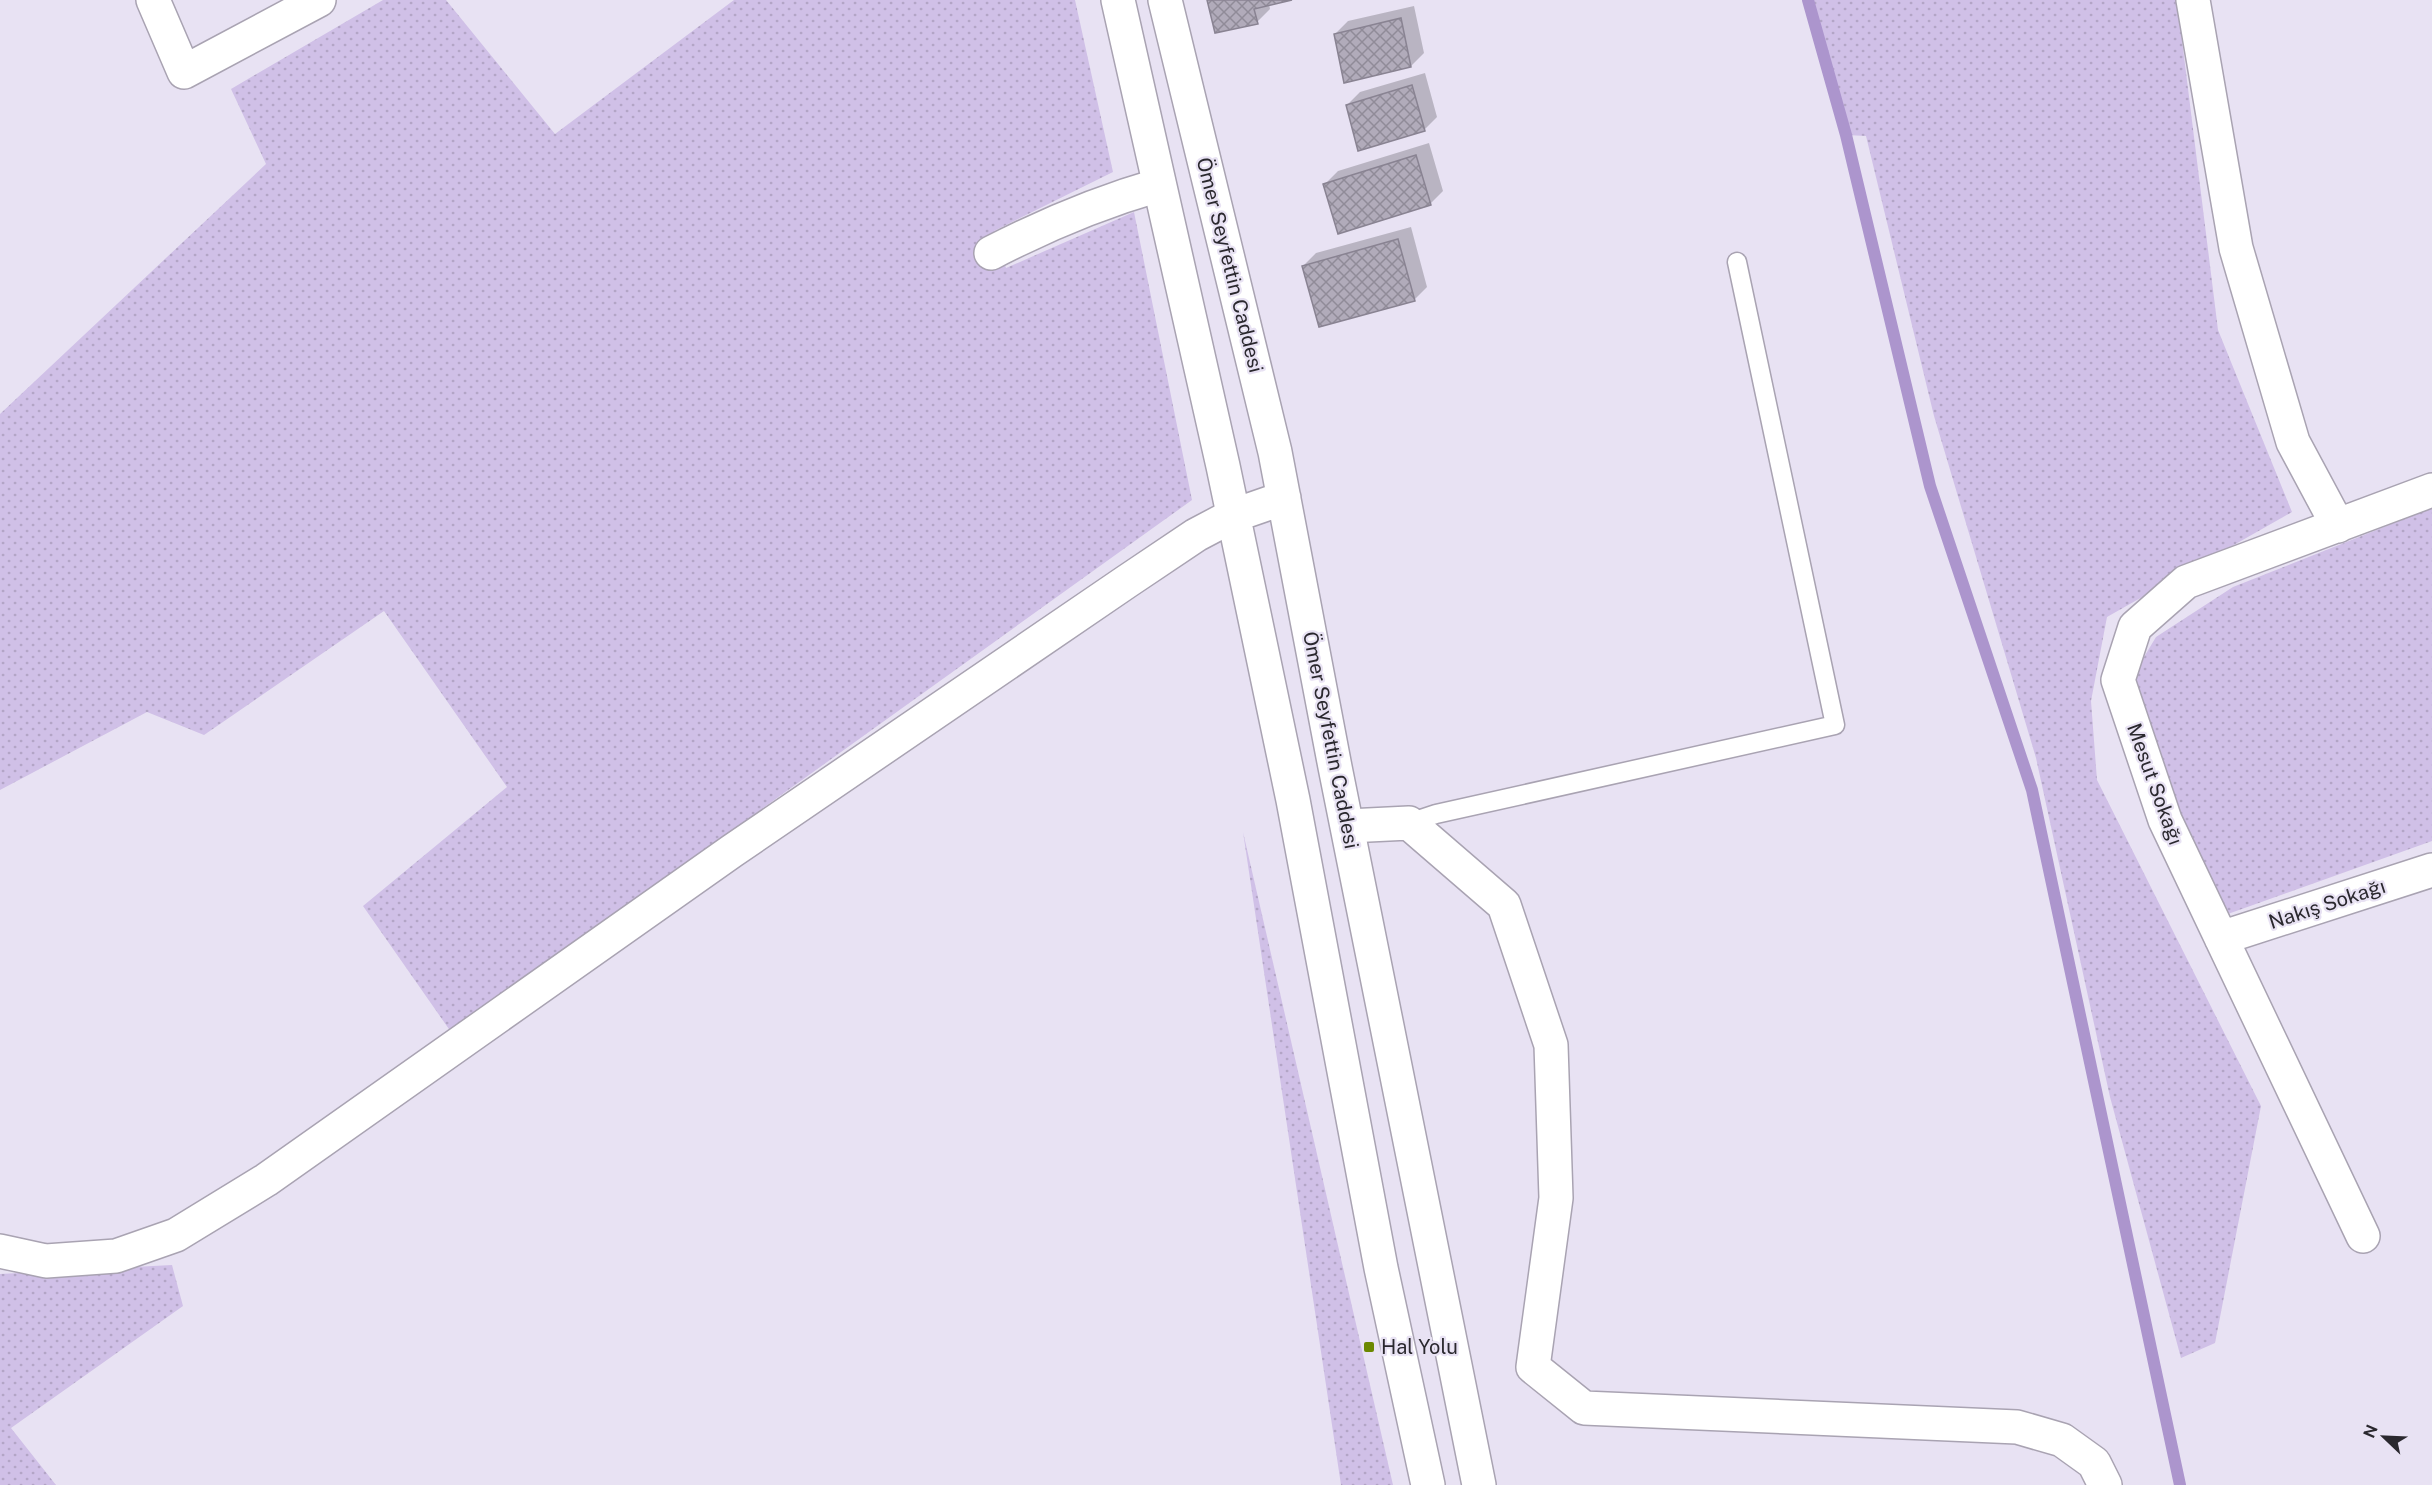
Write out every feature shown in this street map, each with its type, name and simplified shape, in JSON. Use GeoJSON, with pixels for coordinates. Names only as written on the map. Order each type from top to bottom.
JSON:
{"type":"FeatureCollection","features":[{"type":"Feature","properties":{"kind":"street"},"geometry":{"type":"LineString","coordinates":[[153,0],[184,72],[319,0]]}},
{"type":"Feature","properties":{"kind":"street"},"geometry":{"type":"LineString","coordinates":[[1118,0],[1223,466],[1293,800],[1381,1268],[1428,1485]]}},
{"type":"Feature","properties":{"kind":"street","name":"Ömer Seyfettin Caddesi"},"geometry":{"type":"LineString","coordinates":[[1165,0],[1239,298],[1284,498],[1479,1485]]}},
{"type":"Feature","properties":{"kind":"street"},"geometry":{"type":"LineString","coordinates":[[2193,0],[2236,248],[2293,442],[2338,526]]}},
{"type":"Feature","properties":{"kind":"street"},"geometry":{"type":"LineString","coordinates":[[991,253],[1047,224],[1120,196],[1159,185]]}},
{"type":"Feature","properties":{"kind":"street","name":"Mesut Sokağı"},"geometry":{"type":"LineString","coordinates":[[2363,1236],[2165,820],[2118,680],[2135,627],[2186,582],[2432,490]]}},
{"type":"Feature","properties":{"kind":"street"},"geometry":{"type":"LineString","coordinates":[[0,1251],[46,1261],[116,1256],[176,1235],[266,1180],[732,851],[1196,535],[1232,516],[1284,498]]}},
{"type":"Feature","properties":{"kind":"street"},"geometry":{"type":"LineString","coordinates":[[1348,826],[1409,823],[1504,905],[1551,1045],[1556,1198],[1533,1367],[1584,1408],[2017,1427],[2062,1440],[2094,1463],[2104,1485]]}},
{"type":"Feature","properties":{"kind":"street","name":"Nakış Sokağı"},"geometry":{"type":"LineString","coordinates":[[2221,938],[2432,870]]}},
{"type":"Feature","properties":{"kind":"lane"},"geometry":{"type":"LineString","coordinates":[[1409,823],[1436,814],[1835,725],[1737,262]]}},
{"type":"Feature","properties":{"kind":"shaded area"},"geometry":{"type":"Polygon","coordinates":[[[383,0],[446,0],[555,134],[734,0],[1075,0],[1113,172],[994,231],[1006,268],[1134,212],[1192,500],[451,1032],[363,906],[507,787],[384,611],[204,735],[147,712],[0,790],[0,414],[266,164],[231,89],[383,0]]]}},
{"type":"Feature","properties":{"kind":"shaded area"},"geometry":{"type":"Polygon","coordinates":[[[1812,0],[2177,0],[2218,330],[2292,512],[2107,617],[2091,701],[2097,780],[2261,1106],[2215,1343],[2181,1358],[2110,1097],[2036,758],[1934,416],[1866,136],[1846,135],[1812,0]]]}},
{"type":"Feature","properties":{"kind":"shaded area"},"geometry":{"type":"Polygon","coordinates":[[[2432,508],[2432,841],[2225,915],[2169,786],[2132,677],[2156,637],[2233,587],[2432,508]]]}},
{"type":"Feature","properties":{"kind":"shaded area"},"geometry":{"type":"Polygon","coordinates":[[[1243,832],[1393,1485],[1341,1485],[1243,832]]]}},
{"type":"Feature","properties":{"kind":"shaded area"},"geometry":{"type":"Polygon","coordinates":[[[172,1265],[183,1306],[11,1428],[56,1485],[0,1485],[0,1274],[172,1265]]]}},
{"type":"Feature","properties":{"kind":"building"},"geometry":{"type":"Polygon","coordinates":[[[1207,0],[1292,0],[1254,9],[1258,24],[1215,33],[1207,0]]]}},
{"type":"Feature","properties":{"kind":"building"},"geometry":{"type":"Polygon","coordinates":[[[1401,18],[1411,67],[1344,83],[1334,34],[1401,18]]]}},
{"type":"Feature","properties":{"kind":"building"},"geometry":{"type":"Polygon","coordinates":[[[1412,85],[1425,131],[1358,151],[1346,105],[1412,85]]]}},
{"type":"Feature","properties":{"kind":"building"},"geometry":{"type":"Polygon","coordinates":[[[1416,155],[1431,205],[1338,234],[1323,184],[1416,155]]]}},
{"type":"Feature","properties":{"kind":"building"},"geometry":{"type":"Polygon","coordinates":[[[1398,239],[1415,301],[1319,327],[1302,266],[1398,239]]]}},
{"type":"Feature","properties":{"kind":"waterway"},"geometry":{"type":"LineString","coordinates":[[1808,0],[1846,135],[1930,486],[2032,790],[2180,1485]]}},
{"type":"Feature","properties":{"kind":"place","name":"Hal Yolu"},"geometry":{"type":"Point","coordinates":[1369,1347]}}]}
